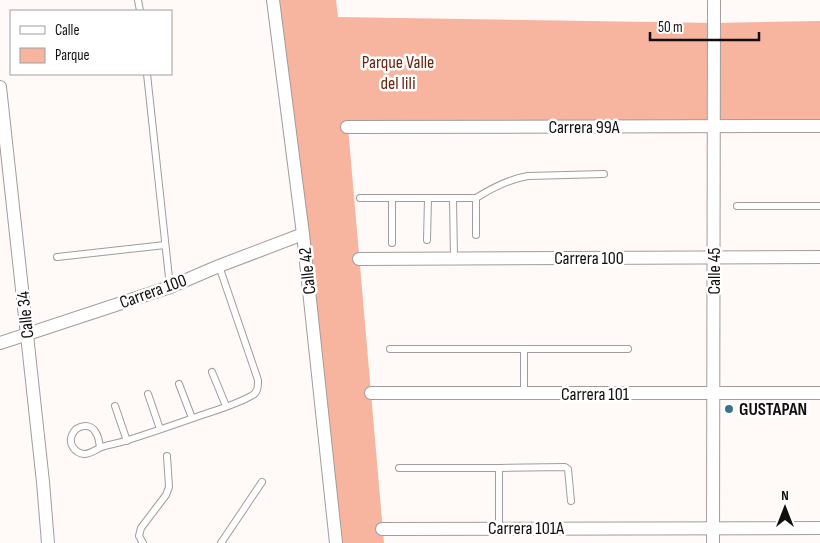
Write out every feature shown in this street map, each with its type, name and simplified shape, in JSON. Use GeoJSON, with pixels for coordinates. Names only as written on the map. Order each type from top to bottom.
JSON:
{"type":"FeatureCollection","features":[{"type":"Feature","properties":{"kind":"street","name":"Calle 42"},"geometry":{"type":"LineString","coordinates":[[273,0],[303,234],[336,543]]}},
{"type":"Feature","properties":{"kind":"street","name":"Calle 45"},"geometry":{"type":"LineString","coordinates":[[713,543],[714,0]]}},
{"type":"Feature","properties":{"kind":"street","name":"Calle 34"},"geometry":{"type":"LineString","coordinates":[[0,87],[3,138],[27,334],[48,543]]}},
{"type":"Feature","properties":{"kind":"street","name":"Carrera 99A"},"geometry":{"type":"LineString","coordinates":[[347,127],[820,126]]}},
{"type":"Feature","properties":{"kind":"street","name":"Carrera 100"},"geometry":{"type":"LineString","coordinates":[[0,344],[170,287],[303,234]]}},
{"type":"Feature","properties":{"kind":"street","name":"Carrera 100"},"geometry":{"type":"LineString","coordinates":[[359,259],[820,257]]}},
{"type":"Feature","properties":{"kind":"street","name":"Carrera 101"},"geometry":{"type":"LineString","coordinates":[[370,393],[820,393]]}},
{"type":"Feature","properties":{"kind":"street","name":"Carrera 101A"},"geometry":{"type":"LineString","coordinates":[[382,529],[500,527],[820,528]]}},
{"type":"Feature","properties":{"kind":"lane"},"geometry":{"type":"LineString","coordinates":[[146,75],[170,287]]}},
{"type":"Feature","properties":{"kind":"lane"},"geometry":{"type":"LineString","coordinates":[[360,198],[476,198],[516,178],[604,174]]}},
{"type":"Feature","properties":{"kind":"lane"},"geometry":{"type":"LineString","coordinates":[[392,198],[392,243]]}},
{"type":"Feature","properties":{"kind":"lane"},"geometry":{"type":"LineString","coordinates":[[476,198],[476,235]]}},
{"type":"Feature","properties":{"kind":"lane"},"geometry":{"type":"LineString","coordinates":[[427,240],[428,199]]}},
{"type":"Feature","properties":{"kind":"lane"},"geometry":{"type":"LineString","coordinates":[[453,199],[454,258]]}},
{"type":"Feature","properties":{"kind":"lane"},"geometry":{"type":"LineString","coordinates":[[737,206],[820,206]]}},
{"type":"Feature","properties":{"kind":"lane"},"geometry":{"type":"LineString","coordinates":[[56,257],[165,246]]}},
{"type":"Feature","properties":{"kind":"lane"},"geometry":{"type":"LineString","coordinates":[[100,447],[96,431],[91,427],[84,426],[73,432],[71,438],[75,450],[81,454],[88,454],[100,447],[127,441],[253,396],[258,389],[258,380],[219,266]]}},
{"type":"Feature","properties":{"kind":"lane"},"geometry":{"type":"LineString","coordinates":[[390,349],[628,349]]}},
{"type":"Feature","properties":{"kind":"lane"},"geometry":{"type":"LineString","coordinates":[[524,349],[524,394]]}},
{"type":"Feature","properties":{"kind":"lane"},"geometry":{"type":"LineString","coordinates":[[212,372],[226,406]]}},
{"type":"Feature","properties":{"kind":"lane"},"geometry":{"type":"LineString","coordinates":[[179,384],[192,418]]}},
{"type":"Feature","properties":{"kind":"lane"},"geometry":{"type":"LineString","coordinates":[[148,394],[160,429]]}},
{"type":"Feature","properties":{"kind":"lane"},"geometry":{"type":"LineString","coordinates":[[116,406],[127,441]]}},
{"type":"Feature","properties":{"kind":"lane"},"geometry":{"type":"LineString","coordinates":[[143,543],[139,536],[141,528],[166,495],[169,487],[167,456]]}},
{"type":"Feature","properties":{"kind":"lane"},"geometry":{"type":"LineString","coordinates":[[398,468],[565,467],[568,469],[571,502]]}},
{"type":"Feature","properties":{"kind":"lane"},"geometry":{"type":"LineString","coordinates":[[499,468],[500,527]]}},
{"type":"Feature","properties":{"kind":"lane"},"geometry":{"type":"LineString","coordinates":[[221,543],[262,482]]}},
{"type":"Feature","properties":{"kind":"green space","name":"Parque Valle del lili"},"geometry":{"type":"Polygon","coordinates":[[[273,0],[336,0],[338,17],[714,23],[820,21],[820,126],[348,127],[384,543],[336,543],[273,0]]]}},
{"type":"Feature","properties":{"kind":"place","name":"GUSTAPAN"},"geometry":{"type":"Point","coordinates":[729,409]}}]}
